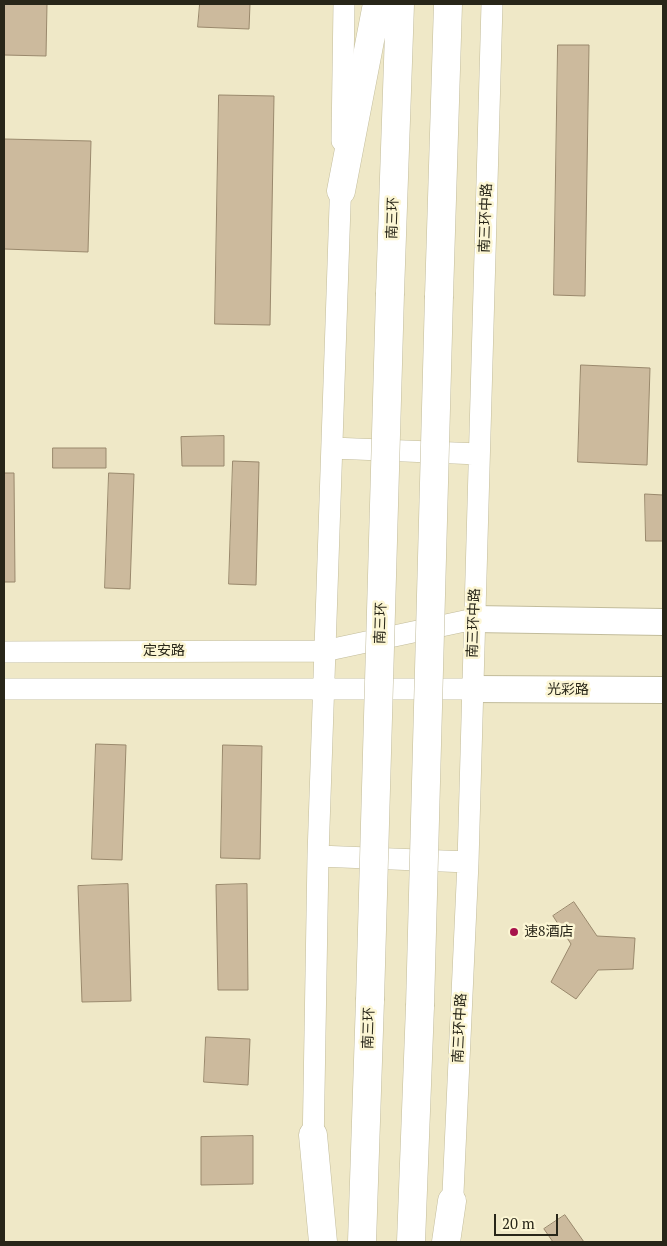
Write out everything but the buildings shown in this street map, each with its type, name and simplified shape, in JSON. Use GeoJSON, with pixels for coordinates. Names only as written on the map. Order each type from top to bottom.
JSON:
{"type":"FeatureCollection","features":[{"type":"Feature","properties":{"kind":"highway"},"geometry":{"type":"LineString","coordinates":[[341,191],[377,4]]}},
{"type":"Feature","properties":{"kind":"highway","name":"南三环"},"geometry":{"type":"LineString","coordinates":[[362,1242],[400,4]]}},
{"type":"Feature","properties":{"kind":"highway"},"geometry":{"type":"LineString","coordinates":[[411,1242],[420,1006],[448,4]]}},
{"type":"Feature","properties":{"kind":"highway"},"geometry":{"type":"LineString","coordinates":[[313,1135],[323,1242]]}},
{"type":"Feature","properties":{"kind":"highway"},"geometry":{"type":"LineString","coordinates":[[446,1242],[452,1201]]}},
{"type":"Feature","properties":{"kind":"main road"},"geometry":{"type":"LineString","coordinates":[[474,619],[663,622]]}},
{"type":"Feature","properties":{"kind":"main road","name":"光彩路"},"geometry":{"type":"LineString","coordinates":[[472,689],[663,690]]}},
{"type":"Feature","properties":{"kind":"street"},"geometry":{"type":"LineString","coordinates":[[310,1242],[318,856],[341,191],[344,4]]}},
{"type":"Feature","properties":{"kind":"street","name":"南三环中路"},"geometry":{"type":"LineString","coordinates":[[451,1242],[468,862],[492,4]]}},
{"type":"Feature","properties":{"kind":"street"},"geometry":{"type":"LineString","coordinates":[[332,448],[479,454]]}},
{"type":"Feature","properties":{"kind":"street","name":"定安路"},"geometry":{"type":"LineString","coordinates":[[4,652],[324,651],[474,619]]}},
{"type":"Feature","properties":{"kind":"street"},"geometry":{"type":"LineString","coordinates":[[4,689],[472,689]]}},
{"type":"Feature","properties":{"kind":"street"},"geometry":{"type":"LineString","coordinates":[[318,856],[468,862]]}},
{"type":"Feature","properties":{"kind":"place","name":"速8酒店"},"geometry":{"type":"Point","coordinates":[514,932]}}]}
